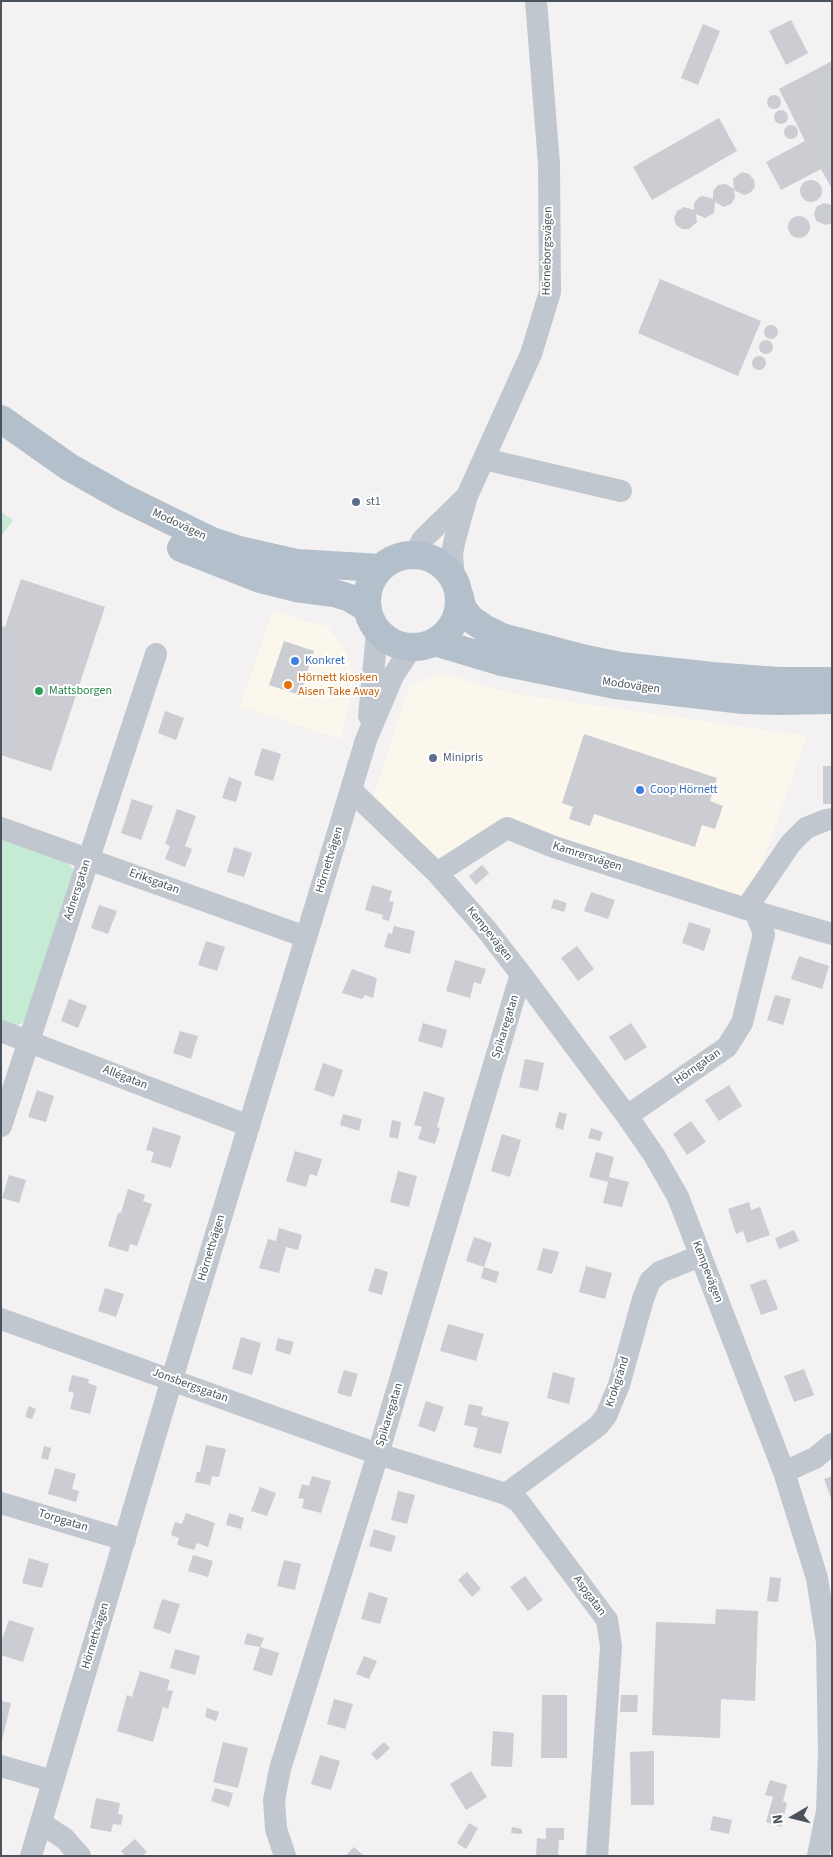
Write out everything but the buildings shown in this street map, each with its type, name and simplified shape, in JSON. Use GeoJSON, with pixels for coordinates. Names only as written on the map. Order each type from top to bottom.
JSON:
{"type":"FeatureCollection","features":[{"type":"Feature","properties":{"kind":"main road","name":"Modovägen"},"geometry":{"type":"LineString","coordinates":[[1,419],[70,467],[116,494],[184,529],[212,541],[239,550],[296,563],[381,568]]}},
{"type":"Feature","properties":{"kind":"main road","name":"Modovägen"},"geometry":{"type":"LineString","coordinates":[[1,441],[59,481],[115,515],[175,545],[260,580],[296,588],[334,593],[350,598],[372,621]]}},
{"type":"Feature","properties":{"kind":"main road"},"geometry":{"type":"LineString","coordinates":[[414,555],[430,558],[444,567],[456,586],[459,608],[454,622],[446,633],[423,645],[390,641],[372,621],[368,594],[372,580],[381,568],[396,558],[414,555]]}},
{"type":"Feature","properties":{"kind":"main road","name":"Modovägen"},"geometry":{"type":"LineString","coordinates":[[456,586],[463,609],[471,619],[484,628],[502,636],[586,659],[621,666],[712,676],[778,681],[832,681]]}},
{"type":"Feature","properties":{"kind":"main road","name":"Modovägen"},"geometry":{"type":"LineString","coordinates":[[423,645],[615,684],[743,700],[832,700]]}},
{"type":"Feature","properties":{"kind":"street","name":"Hörneborgsvägen"},"geometry":{"type":"LineString","coordinates":[[414,555],[423,539],[467,496],[531,354],[550,292],[549,164],[536,1]]}},
{"type":"Feature","properties":{"kind":"street"},"geometry":{"type":"LineString","coordinates":[[484,459],[621,491]]}},
{"type":"Feature","properties":{"kind":"street"},"geometry":{"type":"LineString","coordinates":[[456,586],[452,553],[467,496]]}},
{"type":"Feature","properties":{"kind":"street"},"geometry":{"type":"LineString","coordinates":[[366,740],[372,621]]}},
{"type":"Feature","properties":{"kind":"street","name":"Hörnettvägen"},"geometry":{"type":"LineString","coordinates":[[31,1856],[172,1379],[366,740],[393,676],[423,645]]}},
{"type":"Feature","properties":{"kind":"street","name":"Adnersgatan"},"geometry":{"type":"LineString","coordinates":[[1,1126],[156,654]]}},
{"type":"Feature","properties":{"kind":"street","name":"Kempevägen"},"geometry":{"type":"LineString","coordinates":[[351,790],[438,873],[486,929],[654,1155],[678,1197],[784,1472],[817,1578],[826,1642],[829,1752],[828,1811],[818,1856]]}},
{"type":"Feature","properties":{"kind":"street"},"geometry":{"type":"LineString","coordinates":[[751,911],[791,843],[806,828],[832,819]]}},
{"type":"Feature","properties":{"kind":"street","name":"Eriksgatan"},"geometry":{"type":"LineString","coordinates":[[1,828],[306,937]]}},
{"type":"Feature","properties":{"kind":"street","name":"Kamrersvägen"},"geometry":{"type":"LineString","coordinates":[[438,873],[507,828],[554,847],[751,911],[832,934]]}},
{"type":"Feature","properties":{"kind":"street","name":"Hörngatan"},"geometry":{"type":"LineString","coordinates":[[626,1116],[727,1047],[742,1023],[764,934],[751,911]]}},
{"type":"Feature","properties":{"kind":"street","name":"Spikaregatan"},"geometry":{"type":"LineString","coordinates":[[285,1856],[276,1829],[274,1800],[280,1769],[378,1454],[521,974]]}},
{"type":"Feature","properties":{"kind":"street","name":"Allégatan"},"geometry":{"type":"LineString","coordinates":[[1,1031],[249,1126]]}},
{"type":"Feature","properties":{"kind":"street","name":"Krokgränd"},"geometry":{"type":"LineString","coordinates":[[506,1494],[598,1426],[606,1416],[619,1385],[643,1299],[650,1282],[660,1272],[700,1256]]}},
{"type":"Feature","properties":{"kind":"street","name":"Jonsbergsgatan"},"geometry":{"type":"LineString","coordinates":[[1,1319],[378,1454]]}},
{"type":"Feature","properties":{"kind":"street"},"geometry":{"type":"LineString","coordinates":[[784,1472],[815,1458],[832,1444]]}},
{"type":"Feature","properties":{"kind":"street","name":"Aspgatan"},"geometry":{"type":"LineString","coordinates":[[378,1454],[506,1494],[519,1502],[607,1620],[611,1646],[597,1856]]}},
{"type":"Feature","properties":{"kind":"street","name":"Torpgatan"},"geometry":{"type":"LineString","coordinates":[[1,1503],[125,1540]]}},
{"type":"Feature","properties":{"kind":"street"},"geometry":{"type":"LineString","coordinates":[[1,1766],[53,1781]]}},
{"type":"Feature","properties":{"kind":"street"},"geometry":{"type":"LineString","coordinates":[[41,1824],[65,1840],[80,1856]]}},
{"type":"Feature","properties":{"kind":"shaded area"},"geometry":{"type":"Polygon","coordinates":[[[273,610],[308,622],[327,626],[347,652],[353,680],[341,740],[240,706],[273,610]]]}},
{"type":"Feature","properties":{"kind":"shaded area"},"geometry":{"type":"Polygon","coordinates":[[[439,673],[510,693],[807,736],[746,909],[507,828],[437,873],[369,810],[409,686],[439,673]]]}},
{"type":"Feature","properties":{"kind":"green space"},"geometry":{"type":"Polygon","coordinates":[[[1,512],[13,520],[1,537],[1,512]]]}},
{"type":"Feature","properties":{"kind":"green space"},"geometry":{"type":"Polygon","coordinates":[[[1,834],[66,860],[75,872],[26,1020],[17,1026],[1,1025],[1,834]]]}},
{"type":"Feature","properties":{"kind":"place","name":"st1"},"geometry":{"type":"Point","coordinates":[356,502]}},
{"type":"Feature","properties":{"kind":"place","name":"Konkret"},"geometry":{"type":"Point","coordinates":[295,661]}},
{"type":"Feature","properties":{"kind":"place","name":"Hörnett kiosken Aisen Take Away"},"geometry":{"type":"Point","coordinates":[288,685]}},
{"type":"Feature","properties":{"kind":"place","name":"Mattsborgen"},"geometry":{"type":"Point","coordinates":[39,691]}},
{"type":"Feature","properties":{"kind":"place","name":"Minipris"},"geometry":{"type":"Point","coordinates":[433,758]}},
{"type":"Feature","properties":{"kind":"place","name":"Coop Hörnett"},"geometry":{"type":"Point","coordinates":[640,790]}}]}
